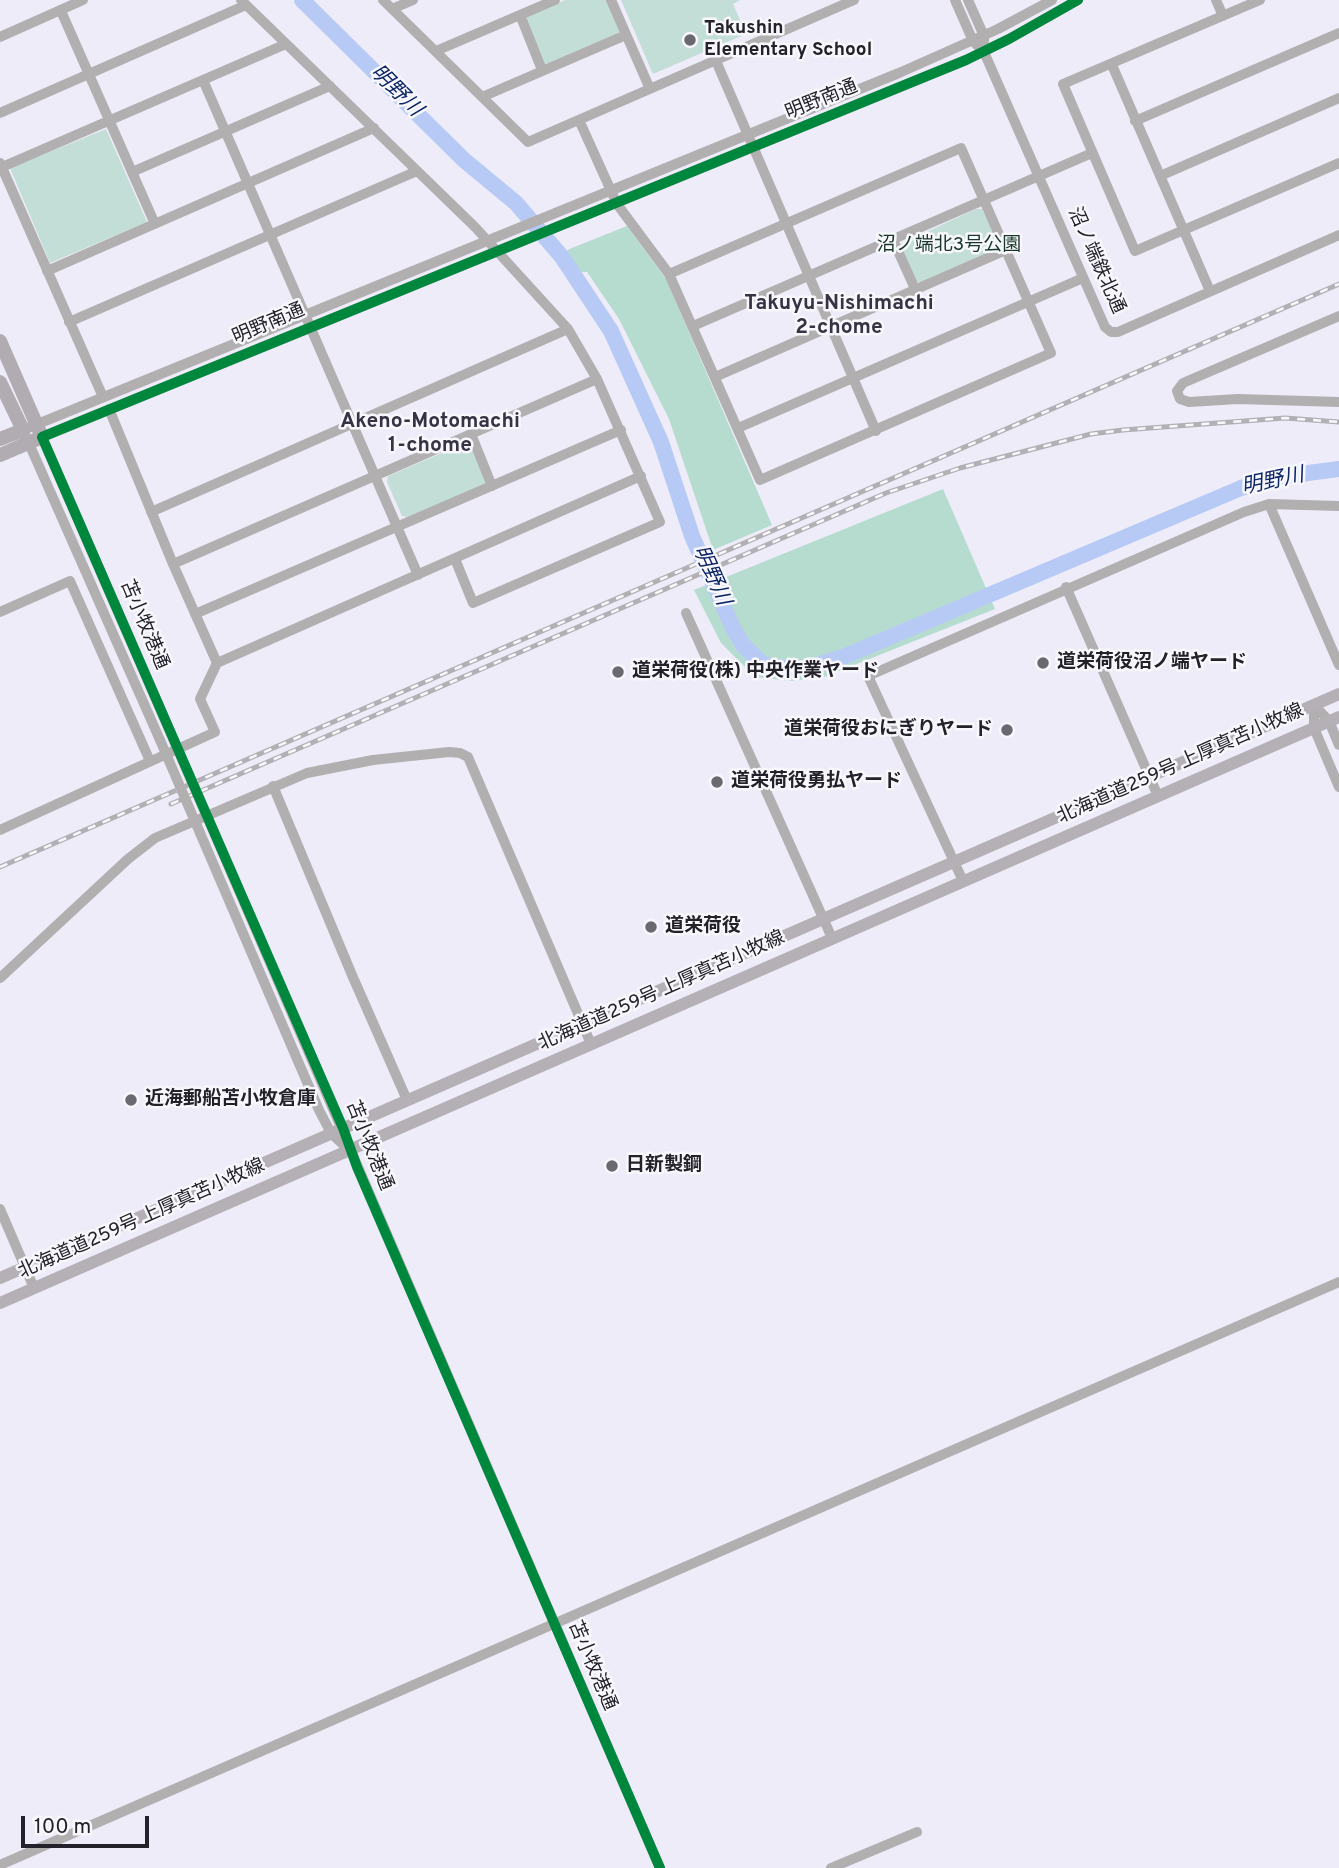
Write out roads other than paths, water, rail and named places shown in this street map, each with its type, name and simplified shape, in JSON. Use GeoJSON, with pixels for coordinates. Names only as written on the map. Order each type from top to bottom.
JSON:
{"type":"FeatureCollection","features":[{"type":"Feature","properties":{"kind":"highway"},"geometry":{"type":"LineString","coordinates":[[0,341],[33,433]]}},
{"type":"Feature","properties":{"kind":"highway"},"geometry":{"type":"LineString","coordinates":[[0,382],[33,433]]}},
{"type":"Feature","properties":{"kind":"highway"},"geometry":{"type":"LineString","coordinates":[[0,439],[33,433]]}},
{"type":"Feature","properties":{"kind":"highway"},"geometry":{"type":"LineString","coordinates":[[0,455],[33,433]]}},
{"type":"Feature","properties":{"kind":"main road","name":"北海道道259号 上厚真苫小牧線"},"geometry":{"type":"LineString","coordinates":[[0,1278],[1339,694]]}},
{"type":"Feature","properties":{"kind":"main road","name":"北海道道259号 上厚真苫小牧線"},"geometry":{"type":"LineString","coordinates":[[0,1303],[1334,719]]}},
{"type":"Feature","properties":{"kind":"street"},"geometry":{"type":"LineString","coordinates":[[0,37],[83,0]]}},
{"type":"Feature","properties":{"kind":"street"},"geometry":{"type":"LineString","coordinates":[[383,0],[528,142],[855,0]]}},
{"type":"Feature","properties":{"kind":"street"},"geometry":{"type":"LineString","coordinates":[[392,9],[413,0]]}},
{"type":"Feature","properties":{"kind":"street"},"geometry":{"type":"LineString","coordinates":[[436,51],[555,0]]}},
{"type":"Feature","properties":{"kind":"street"},"geometry":{"type":"LineString","coordinates":[[611,0],[650,89]]}},
{"type":"Feature","properties":{"kind":"street"},"geometry":{"type":"LineString","coordinates":[[955,0],[972,41],[984,52]]}},
{"type":"Feature","properties":{"kind":"street"},"geometry":{"type":"LineString","coordinates":[[968,0],[984,36],[984,52]]}},
{"type":"Feature","properties":{"kind":"street","name":"明野南通"},"geometry":{"type":"LineString","coordinates":[[33,433],[103,397],[563,211],[984,36],[1052,0]]}},
{"type":"Feature","properties":{"kind":"street","name":"明野南通"},"geometry":{"type":"LineString","coordinates":[[33,433],[109,410],[753,148],[984,52],[1078,0]]}},
{"type":"Feature","properties":{"kind":"street"},"geometry":{"type":"LineString","coordinates":[[1216,0],[1223,16]]}},
{"type":"Feature","properties":{"kind":"street"},"geometry":{"type":"LineString","coordinates":[[1260,0],[1063,85],[1135,251],[1339,163]]}},
{"type":"Feature","properties":{"kind":"street"},"geometry":{"type":"LineString","coordinates":[[0,113],[243,3],[417,171],[487,240],[568,329],[597,379],[660,522],[473,603],[455,559]]}},
{"type":"Feature","properties":{"kind":"street"},"geometry":{"type":"LineString","coordinates":[[61,10],[155,224]]}},
{"type":"Feature","properties":{"kind":"street"},"geometry":{"type":"LineString","coordinates":[[520,15],[542,70]]}},
{"type":"Feature","properties":{"kind":"street"},"geometry":{"type":"LineString","coordinates":[[1135,121],[1339,33]]}},
{"type":"Feature","properties":{"kind":"street"},"geometry":{"type":"LineString","coordinates":[[482,97],[626,35]]}},
{"type":"Feature","properties":{"kind":"street"},"geometry":{"type":"LineString","coordinates":[[103,397],[1,165],[286,44]]}},
{"type":"Feature","properties":{"kind":"street","name":"沼ノ端鉄北通"},"geometry":{"type":"LineString","coordinates":[[984,52],[1105,327],[1111,332],[1118,332],[1339,235]]}},
{"type":"Feature","properties":{"kind":"street"},"geometry":{"type":"LineString","coordinates":[[716,61],[876,431]]}},
{"type":"Feature","properties":{"kind":"street"},"geometry":{"type":"LineString","coordinates":[[1112,65],[1210,291]]}},
{"type":"Feature","properties":{"kind":"street"},"geometry":{"type":"LineString","coordinates":[[203,80],[418,575]]}},
{"type":"Feature","properties":{"kind":"street"},"geometry":{"type":"LineString","coordinates":[[132,172],[330,86]]}},
{"type":"Feature","properties":{"kind":"street"},"geometry":{"type":"LineString","coordinates":[[1160,176],[1339,98]]}},
{"type":"Feature","properties":{"kind":"street"},"geometry":{"type":"LineString","coordinates":[[579,120],[617,204],[669,274],[760,480],[1051,353],[961,148],[669,274]]}},
{"type":"Feature","properties":{"kind":"street"},"geometry":{"type":"LineString","coordinates":[[47,271],[373,128]]}},
{"type":"Feature","properties":{"kind":"street"},"geometry":{"type":"LineString","coordinates":[[693,326],[1092,153]]}},
{"type":"Feature","properties":{"kind":"street"},"geometry":{"type":"LineString","coordinates":[[69,322],[417,171]]}},
{"type":"Feature","properties":{"kind":"street"},"geometry":{"type":"LineString","coordinates":[[893,240],[916,290]]}},
{"type":"Feature","properties":{"kind":"street"},"geometry":{"type":"LineString","coordinates":[[715,377],[1006,250]]}},
{"type":"Feature","properties":{"kind":"street"},"geometry":{"type":"LineString","coordinates":[[738,428],[1083,278]]}},
{"type":"Feature","properties":{"kind":"street"},"geometry":{"type":"LineString","coordinates":[[1339,316],[1183,383],[1177,391],[1180,399],[1189,402],[1238,399],[1339,402]]}},
{"type":"Feature","properties":{"kind":"street"},"geometry":{"type":"LineString","coordinates":[[151,512],[568,329]]}},
{"type":"Feature","properties":{"kind":"street"},"geometry":{"type":"LineString","coordinates":[[176,368],[181,380]]}},
{"type":"Feature","properties":{"kind":"street"},"geometry":{"type":"LineString","coordinates":[[173,564],[597,379]]}},
{"type":"Feature","properties":{"kind":"street"},"geometry":{"type":"LineString","coordinates":[[109,410],[217,663]]}},
{"type":"Feature","properties":{"kind":"street"},"geometry":{"type":"LineString","coordinates":[[195,614],[621,430]]}},
{"type":"Feature","properties":{"kind":"street","name":"苫小牧港通"},"geometry":{"type":"LineString","coordinates":[[33,433],[172,734],[337,1130]]}},
{"type":"Feature","properties":{"kind":"street","name":"苫小牧港通"},"geometry":{"type":"LineString","coordinates":[[33,433],[200,833],[337,1130],[349,1150],[660,1868]]}},
{"type":"Feature","properties":{"kind":"street"},"geometry":{"type":"LineString","coordinates":[[471,434],[492,486]]}},
{"type":"Feature","properties":{"kind":"street"},"geometry":{"type":"LineString","coordinates":[[0,830],[215,732],[200,699],[217,663],[641,476]]}},
{"type":"Feature","properties":{"kind":"street"},"geometry":{"type":"LineString","coordinates":[[1269,504],[1339,664]]}},
{"type":"Feature","properties":{"kind":"street"},"geometry":{"type":"LineString","coordinates":[[963,881],[868,676],[1066,587],[1244,512],[1269,504],[1339,506]]}},
{"type":"Feature","properties":{"kind":"street"},"geometry":{"type":"LineString","coordinates":[[0,612],[70,581],[150,761]]}},
{"type":"Feature","properties":{"kind":"street"},"geometry":{"type":"LineString","coordinates":[[1066,587],[1158,796]]}},
{"type":"Feature","properties":{"kind":"street"},"geometry":{"type":"LineString","coordinates":[[686,614],[832,938]]}},
{"type":"Feature","properties":{"kind":"street"},"geometry":{"type":"LineString","coordinates":[[1314,705],[1334,719],[1339,745]]}},
{"type":"Feature","properties":{"kind":"street"},"geometry":{"type":"LineString","coordinates":[[1314,705],[1314,728],[1339,787]]}},
{"type":"Feature","properties":{"kind":"street"},"geometry":{"type":"LineString","coordinates":[[0,978],[128,859],[155,838],[307,773],[373,760],[449,752],[468,757],[592,1044]]}},
{"type":"Feature","properties":{"kind":"street"},"geometry":{"type":"LineString","coordinates":[[273,786],[407,1100]]}},
{"type":"Feature","properties":{"kind":"street"},"geometry":{"type":"LineString","coordinates":[[0,1209],[34,1288]]}},
{"type":"Feature","properties":{"kind":"street"},"geometry":{"type":"LineString","coordinates":[[0,1865],[1339,1282]]}},
{"type":"Feature","properties":{"kind":"street"},"geometry":{"type":"LineString","coordinates":[[831,1868],[917,1832]]}},
{"type":"Feature","properties":{"kind":"waterway","name":"明野川"},"geometry":{"type":"LineString","coordinates":[[302,0],[464,160],[516,203],[562,257],[611,331],[661,442],[692,536],[733,628],[743,645],[759,661],[770,667],[804,669],[843,657],[1241,488],[1278,477],[1339,469]]}},
{"type":"Feature","properties":{"kind":"railway"},"geometry":{"type":"LineString","coordinates":[[0,867],[1339,284]]}},
{"type":"Feature","properties":{"kind":"railway"},"geometry":{"type":"LineString","coordinates":[[171,804],[886,493],[960,468],[1091,434],[1123,430],[1285,418],[1339,422]]}},
{"type":"Feature","properties":{"kind":"place","name":"Takushin Elementary School"},"geometry":{"type":"Point","coordinates":[690,40]}},
{"type":"Feature","properties":{"kind":"place","name":"道栄荷役沼ノ端ヤード"},"geometry":{"type":"Point","coordinates":[1043,663]}},
{"type":"Feature","properties":{"kind":"place","name":"道栄荷役(株) 中央作業ヤード"},"geometry":{"type":"Point","coordinates":[618,672]}},
{"type":"Feature","properties":{"kind":"place","name":"道栄荷役おにぎりヤード"},"geometry":{"type":"Point","coordinates":[1007,730]}},
{"type":"Feature","properties":{"kind":"place","name":"道栄荷役勇払ヤード"},"geometry":{"type":"Point","coordinates":[717,782]}},
{"type":"Feature","properties":{"kind":"place","name":"道栄荷役"},"geometry":{"type":"Point","coordinates":[651,927]}},
{"type":"Feature","properties":{"kind":"place","name":"近海郵船苫小牧倉庫"},"geometry":{"type":"Point","coordinates":[131,1100]}},
{"type":"Feature","properties":{"kind":"place","name":"日新製鋼"},"geometry":{"type":"Point","coordinates":[612,1166]}},
{"type":"Feature","properties":{"kind":"district","name":"Takuyu-Nishimachi 2-chome"},"geometry":{"type":"Point","coordinates":[839,317]}},
{"type":"Feature","properties":{"kind":"district","name":"Akeno-Motomachi 1-chome"},"geometry":{"type":"Point","coordinates":[430,435]}},
{"type":"Feature","properties":{"kind":"park label","name":"沼ノ端北3号公園"},"geometry":{"type":"Point","coordinates":[949,246]}}]}
